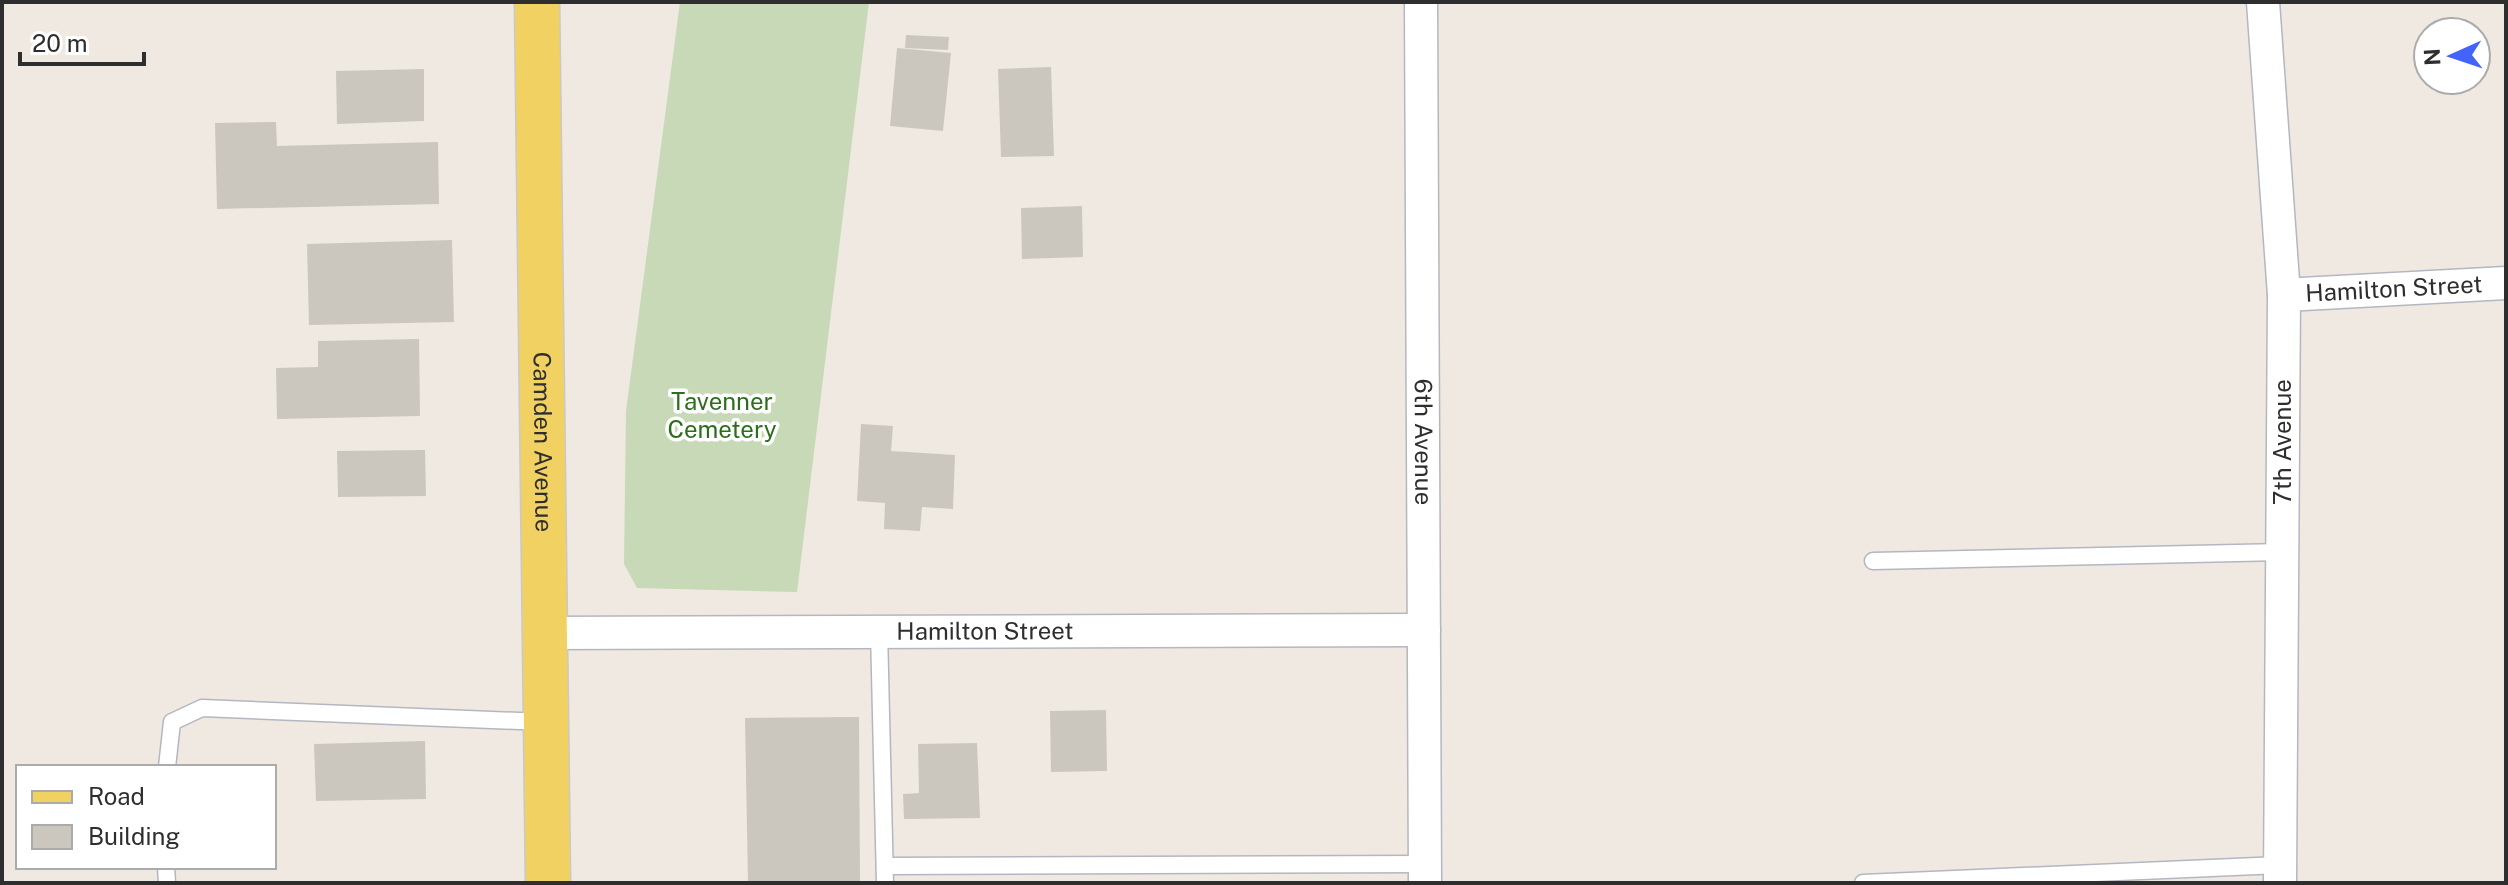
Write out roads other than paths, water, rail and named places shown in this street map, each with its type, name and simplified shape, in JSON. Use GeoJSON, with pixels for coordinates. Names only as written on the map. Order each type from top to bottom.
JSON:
{"type":"FeatureCollection","features":[{"type":"Feature","properties":{"kind":"main road","name":"Camden Avenue"},"geometry":{"type":"LineString","coordinates":[[537,2],[549,722],[548,883]]}},
{"type":"Feature","properties":{"kind":"street","name":"6th Avenue"},"geometry":{"type":"LineString","coordinates":[[1421,2],[1425,873]]}},
{"type":"Feature","properties":{"kind":"street","name":"7th Avenue"},"geometry":{"type":"LineString","coordinates":[[2263,2],[2284,295],[2280,874]]}},
{"type":"Feature","properties":{"kind":"street","name":"Hamilton Street"},"geometry":{"type":"LineString","coordinates":[[2284,295],[2506,283]]}},
{"type":"Feature","properties":{"kind":"street","name":"Hamilton Street"},"geometry":{"type":"LineString","coordinates":[[547,633],[1424,630]]}},
{"type":"Feature","properties":{"kind":"lane"},"geometry":{"type":"LineString","coordinates":[[1873,561],[2282,552]]}},
{"type":"Feature","properties":{"kind":"lane"},"geometry":{"type":"LineString","coordinates":[[879,630],[885,874],[1425,873]]}},
{"type":"Feature","properties":{"kind":"lane"},"geometry":{"type":"LineString","coordinates":[[167,765],[172,722],[202,708],[549,722]]}},
{"type":"Feature","properties":{"kind":"lane"},"geometry":{"type":"LineString","coordinates":[[1863,883],[2280,874]]}},
{"type":"Feature","properties":{"kind":"park label","name":"Tavenner Cemetery"},"geometry":{"type":"Point","coordinates":[722,416]}}]}
